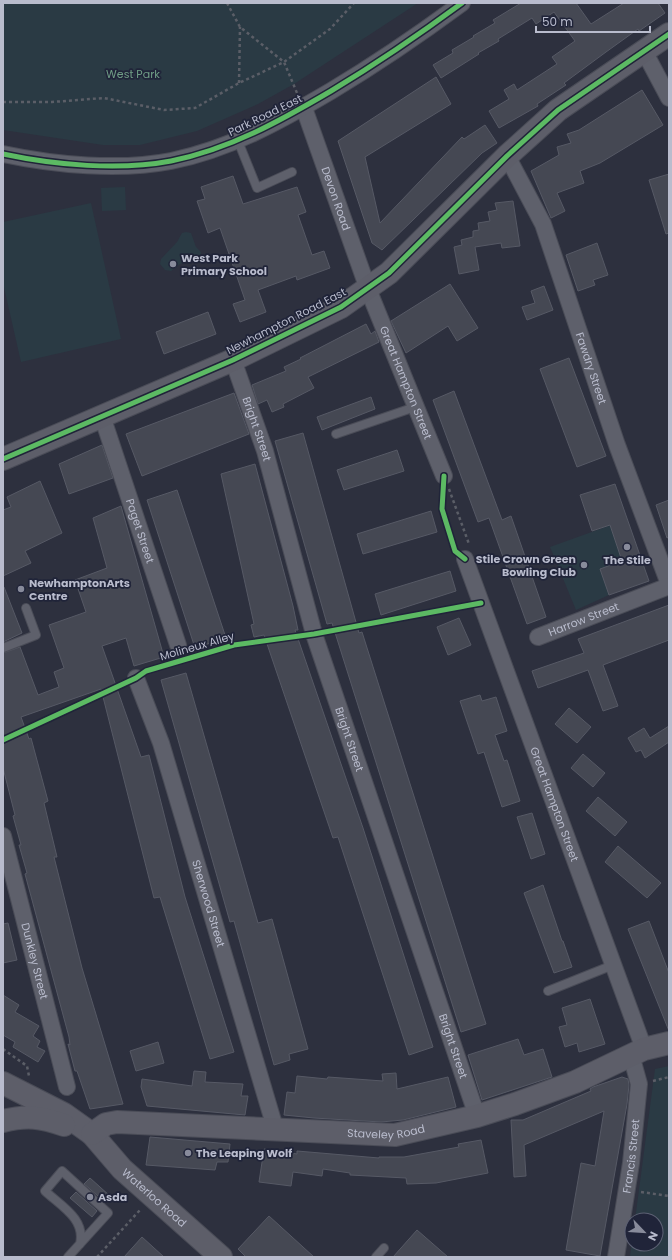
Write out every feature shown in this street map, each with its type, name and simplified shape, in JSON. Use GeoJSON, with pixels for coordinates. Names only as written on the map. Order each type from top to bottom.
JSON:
{"type":"FeatureCollection","features":[{"type":"Feature","properties":{"kind":"street","name":"Park Road East"},"geometry":{"type":"LineString","coordinates":[[3,154],[35,161],[85,165],[131,165],[170,161],[201,154],[238,141],[304,108],[364,72],[462,3]]}},
{"type":"Feature","properties":{"kind":"street","name":"Newhampton Road East"},"geometry":{"type":"LineString","coordinates":[[3,459],[233,360],[323,317],[368,289],[413,251],[506,156],[558,110],[669,34]]}},
{"type":"Feature","properties":{"kind":"street"},"geometry":{"type":"LineString","coordinates":[[644,51],[669,98]]}},
{"type":"Feature","properties":{"kind":"street","name":"Devon Road"},"geometry":{"type":"LineString","coordinates":[[304,108],[368,289]]}},
{"type":"Feature","properties":{"kind":"street","name":"Fawdry Street"},"geometry":{"type":"LineString","coordinates":[[506,156],[543,224],[617,445],[669,585]]}},
{"type":"Feature","properties":{"kind":"street","name":"Great Hampton Street"},"geometry":{"type":"LineString","coordinates":[[368,289],[444,476]]}},
{"type":"Feature","properties":{"kind":"street","name":"Bright Street"},"geometry":{"type":"LineString","coordinates":[[233,360],[265,452],[314,634],[477,1116]]}},
{"type":"Feature","properties":{"kind":"street","name":"Paget Street"},"geometry":{"type":"LineString","coordinates":[[102,416],[178,646]]}},
{"type":"Feature","properties":{"kind":"street","name":"Great Hampton Street"},"geometry":{"type":"LineString","coordinates":[[465,559],[613,965],[637,1052]]}},
{"type":"Feature","properties":{"kind":"street","name":"Harrow Street"},"geometry":{"type":"LineString","coordinates":[[538,638],[669,585]]}},
{"type":"Feature","properties":{"kind":"street","name":"Sherwood Street"},"geometry":{"type":"LineString","coordinates":[[136,678],[161,743],[276,1131]]}},
{"type":"Feature","properties":{"kind":"street","name":"Dunkley Street"},"geometry":{"type":"LineString","coordinates":[[3,836],[67,1087]]}},
{"type":"Feature","properties":{"kind":"street","name":"Staveley Road"},"geometry":{"type":"LineString","coordinates":[[92,1134],[106,1124],[117,1122],[276,1131],[395,1135],[477,1116],[575,1082],[637,1052],[669,1043]]}},
{"type":"Feature","properties":{"kind":"street","name":"Francis Street"},"geometry":{"type":"LineString","coordinates":[[616,1257],[627,1189],[639,1084],[637,1052]]}},
{"type":"Feature","properties":{"kind":"street"},"geometry":{"type":"LineString","coordinates":[[3,1084],[8,1094],[8,1102],[3,1117]]}},
{"type":"Feature","properties":{"kind":"street","name":"Waterloo Road"},"geometry":{"type":"LineString","coordinates":[[3,1084],[64,1114],[92,1134],[122,1169],[221,1257]]}},
{"type":"Feature","properties":{"kind":"street"},"geometry":{"type":"LineString","coordinates":[[3,1121],[17,1118],[40,1117],[92,1134]]}},
{"type":"Feature","properties":{"kind":"lane"},"geometry":{"type":"LineString","coordinates":[[238,141],[256,188],[292,172]]}},
{"type":"Feature","properties":{"kind":"lane"},"geometry":{"type":"LineString","coordinates":[[336,434],[415,407]]}},
{"type":"Feature","properties":{"kind":"lane"},"geometry":{"type":"LineString","coordinates":[[3,648],[36,635],[26,608]]}},
{"type":"Feature","properties":{"kind":"lane"},"geometry":{"type":"LineString","coordinates":[[548,991],[613,965]]}},
{"type":"Feature","properties":{"kind":"lane"},"geometry":{"type":"LineString","coordinates":[[68,1257],[88,1237],[108,1213],[62,1171],[45,1191],[76,1220],[81,1228],[80,1244]]}},
{"type":"Feature","properties":{"kind":"lane"},"geometry":{"type":"LineString","coordinates":[[376,1257],[384,1248]]}},
{"type":"Feature","properties":{"kind":"path"},"geometry":{"type":"LineString","coordinates":[[227,3],[240,27],[284,62],[304,108]]}},
{"type":"Feature","properties":{"kind":"path"},"geometry":{"type":"LineString","coordinates":[[3,102],[52,102],[104,98],[164,110],[195,108],[239,83],[284,62],[330,29],[354,3]]}},
{"type":"Feature","properties":{"kind":"path"},"geometry":{"type":"LineString","coordinates":[[239,83],[240,27]]}},
{"type":"Feature","properties":{"kind":"path"},"geometry":{"type":"LineString","coordinates":[[444,476],[456,504],[470,548],[465,559]]}},
{"type":"Feature","properties":{"kind":"path"},"geometry":{"type":"LineString","coordinates":[[627,1189],[669,1196]]}},
{"type":"Feature","properties":{"kind":"path"},"geometry":{"type":"LineString","coordinates":[[97,1257],[147,1202],[144,1199],[150,1193]]}},
{"type":"Feature","properties":{"kind":"green space","name":"West Park"},"geometry":{"type":"Polygon","coordinates":[[[3,3],[418,3],[294,84],[258,104],[197,131],[140,145],[103,145],[3,130],[3,3]]]}},
{"type":"Feature","properties":{"kind":"green space"},"geometry":{"type":"Polygon","coordinates":[[[125,187],[126,210],[102,211],[101,188],[125,187]]]}},
{"type":"Feature","properties":{"kind":"green space"},"geometry":{"type":"Polygon","coordinates":[[[91,203],[121,339],[21,362],[3,283],[3,222],[91,203]]]}},
{"type":"Feature","properties":{"kind":"green space"},"geometry":{"type":"Polygon","coordinates":[[[182,233],[191,233],[196,247],[201,252],[200,258],[180,264],[171,271],[165,270],[160,264],[161,259],[177,242],[182,233]]]}},
{"type":"Feature","properties":{"kind":"green space","name":"Stile Crown Green Bowling Club"},"geometry":{"type":"Polygon","coordinates":[[[611,525],[622,561],[609,595],[576,610],[550,547],[611,525]]]}},
{"type":"Feature","properties":{"kind":"green space"},"geometry":{"type":"Polygon","coordinates":[[[669,1066],[669,1257],[630,1257],[631,1252],[664,1252],[664,1212],[636,1212],[655,1069],[669,1066]]]}},
{"type":"Feature","properties":{"kind":"building"},"geometry":{"type":"Polygon","coordinates":[[[521,3],[576,3],[591,24],[624,3],[658,3],[665,13],[639,31],[638,29],[606,52],[564,83],[566,85],[537,104],[538,106],[499,128],[489,111],[509,99],[504,90],[514,84],[517,90],[557,64],[552,57],[575,41],[554,12],[536,24],[532,18],[441,78],[433,65],[453,53],[452,50],[495,23],[493,20],[521,3]]]}},
{"type":"Feature","properties":{"kind":"building"},"geometry":{"type":"Polygon","coordinates":[[[436,77],[451,104],[365,157],[380,223],[462,137],[464,139],[485,125],[497,143],[482,153],[382,250],[372,243],[338,141],[436,77]]]}},
{"type":"Feature","properties":{"kind":"building"},"geometry":{"type":"Polygon","coordinates":[[[642,90],[663,125],[600,163],[580,171],[584,183],[557,193],[565,211],[551,218],[531,171],[559,155],[557,147],[571,143],[567,134],[579,130],[642,90]]]}},
{"type":"Feature","properties":{"kind":"building"},"geometry":{"type":"Polygon","coordinates":[[[669,174],[669,233],[666,234],[649,180],[669,174]]]}},
{"type":"Feature","properties":{"kind":"building"},"geometry":{"type":"Polygon","coordinates":[[[233,176],[243,204],[297,187],[306,212],[298,215],[312,255],[324,251],[330,268],[297,280],[296,276],[258,290],[266,312],[240,322],[233,304],[245,300],[220,228],[208,233],[197,201],[205,199],[201,187],[233,176]]]}},
{"type":"Feature","properties":{"kind":"building"},"geometry":{"type":"Polygon","coordinates":[[[513,201],[520,246],[502,248],[501,243],[475,247],[479,270],[459,274],[454,247],[462,245],[461,240],[473,237],[473,231],[479,230],[478,223],[490,221],[488,212],[497,210],[495,203],[513,201]]]}},
{"type":"Feature","properties":{"kind":"building"},"geometry":{"type":"Polygon","coordinates":[[[597,243],[608,275],[593,280],[595,285],[578,291],[566,255],[597,243]]]}},
{"type":"Feature","properties":{"kind":"building"},"geometry":{"type":"Polygon","coordinates":[[[450,284],[478,328],[457,341],[448,326],[406,353],[391,321],[450,284]]]}},
{"type":"Feature","properties":{"kind":"building"},"geometry":{"type":"Polygon","coordinates":[[[544,286],[553,310],[527,320],[522,307],[535,303],[531,291],[544,286]]]}},
{"type":"Feature","properties":{"kind":"building"},"geometry":{"type":"Polygon","coordinates":[[[208,312],[216,334],[164,354],[156,332],[208,312]]]}},
{"type":"Feature","properties":{"kind":"building"},"geometry":{"type":"Polygon","coordinates":[[[366,324],[371,334],[375,331],[379,342],[308,377],[314,388],[283,404],[284,407],[272,412],[267,400],[258,404],[252,385],[286,371],[284,367],[366,324]]]}},
{"type":"Feature","properties":{"kind":"building"},"geometry":{"type":"Polygon","coordinates":[[[569,358],[606,456],[577,467],[540,369],[569,358]]]}},
{"type":"Feature","properties":{"kind":"building"},"geometry":{"type":"Polygon","coordinates":[[[454,391],[502,520],[511,516],[546,617],[527,624],[489,518],[478,522],[433,400],[454,391]]]}},
{"type":"Feature","properties":{"kind":"building"},"geometry":{"type":"Polygon","coordinates":[[[234,393],[249,434],[142,476],[126,434],[234,393]]]}},
{"type":"Feature","properties":{"kind":"building"},"geometry":{"type":"Polygon","coordinates":[[[371,397],[375,409],[322,430],[317,417],[371,397]]]}},
{"type":"Feature","properties":{"kind":"building"},"geometry":{"type":"Polygon","coordinates":[[[303,433],[359,633],[362,632],[486,1024],[461,1032],[332,623],[327,624],[275,441],[303,433]]]}},
{"type":"Feature","properties":{"kind":"building"},"geometry":{"type":"Polygon","coordinates":[[[102,445],[113,478],[69,494],[59,464],[102,445]]]}},
{"type":"Feature","properties":{"kind":"building"},"geometry":{"type":"Polygon","coordinates":[[[397,450],[404,471],[344,490],[337,470],[397,450]]]}},
{"type":"Feature","properties":{"kind":"building"},"geometry":{"type":"Polygon","coordinates":[[[255,464],[293,606],[298,630],[295,630],[363,828],[433,1047],[409,1055],[338,837],[333,838],[264,635],[254,637],[251,625],[254,624],[221,474],[255,464]]]}},
{"type":"Feature","properties":{"kind":"building"},"geometry":{"type":"Polygon","coordinates":[[[40,481],[62,533],[25,551],[31,563],[3,576],[3,510],[11,507],[7,497],[40,481]]]}},
{"type":"Feature","properties":{"kind":"building"},"geometry":{"type":"Polygon","coordinates":[[[615,484],[649,581],[609,595],[600,569],[622,561],[610,525],[592,531],[580,495],[615,484]]]}},
{"type":"Feature","properties":{"kind":"building"},"geometry":{"type":"Polygon","coordinates":[[[177,490],[226,638],[195,648],[147,500],[177,490]]]}},
{"type":"Feature","properties":{"kind":"building"},"geometry":{"type":"Polygon","coordinates":[[[669,500],[669,537],[667,538],[656,505],[669,500]]]}},
{"type":"Feature","properties":{"kind":"building"},"geometry":{"type":"Polygon","coordinates":[[[121,506],[164,657],[134,666],[126,638],[102,646],[141,757],[149,755],[185,897],[234,1052],[210,1059],[160,897],[154,898],[101,689],[21,717],[29,739],[31,738],[48,801],[44,803],[57,857],[54,857],[82,968],[123,1104],[90,1109],[77,1071],[75,1071],[68,1044],[70,1045],[69,1037],[25,874],[27,873],[13,816],[15,815],[3,768],[3,653],[20,647],[38,695],[59,687],[54,672],[64,668],[49,625],[86,612],[75,580],[107,568],[93,518],[121,506]]]}},
{"type":"Feature","properties":{"kind":"building"},"geometry":{"type":"Polygon","coordinates":[[[431,511],[437,532],[363,554],[357,534],[431,511]]]}},
{"type":"Feature","properties":{"kind":"building"},"geometry":{"type":"Polygon","coordinates":[[[450,571],[456,591],[381,615],[375,594],[450,571]]]}},
{"type":"Feature","properties":{"kind":"building"},"geometry":{"type":"Polygon","coordinates":[[[4,587],[22,633],[3,642],[3,588],[4,587]]]}},
{"type":"Feature","properties":{"kind":"building"},"geometry":{"type":"Polygon","coordinates":[[[669,605],[669,640],[603,665],[618,706],[603,711],[588,670],[538,688],[532,671],[584,653],[578,639],[669,605]]]}},
{"type":"Feature","properties":{"kind":"building"},"geometry":{"type":"Polygon","coordinates":[[[459,618],[471,645],[448,655],[437,627],[459,618]]]}},
{"type":"Feature","properties":{"kind":"building"},"geometry":{"type":"Polygon","coordinates":[[[186,673],[258,923],[272,919],[308,1049],[289,1054],[290,1060],[274,1065],[234,921],[230,922],[161,680],[186,673]]]}},
{"type":"Feature","properties":{"kind":"building"},"geometry":{"type":"Polygon","coordinates":[[[480,695],[482,701],[496,697],[507,731],[495,735],[504,761],[507,760],[520,801],[502,807],[484,752],[478,754],[460,701],[480,695]]]}},
{"type":"Feature","properties":{"kind":"building"},"geometry":{"type":"Polygon","coordinates":[[[569,708],[591,727],[577,743],[555,724],[569,708]]]}},
{"type":"Feature","properties":{"kind":"building"},"geometry":{"type":"Polygon","coordinates":[[[669,726],[669,742],[645,758],[641,750],[636,752],[628,738],[644,728],[650,738],[669,726]]]}},
{"type":"Feature","properties":{"kind":"building"},"geometry":{"type":"Polygon","coordinates":[[[583,754],[605,773],[593,787],[571,768],[583,754]]]}},
{"type":"Feature","properties":{"kind":"building"},"geometry":{"type":"Polygon","coordinates":[[[598,797],[627,822],[615,836],[586,811],[598,797]]]}},
{"type":"Feature","properties":{"kind":"building"},"geometry":{"type":"Polygon","coordinates":[[[532,813],[545,854],[531,859],[517,817],[532,813]]]}},
{"type":"Feature","properties":{"kind":"building"},"geometry":{"type":"Polygon","coordinates":[[[618,846],[661,883],[647,898],[605,862],[618,846]]]}},
{"type":"Feature","properties":{"kind":"building"},"geometry":{"type":"Polygon","coordinates":[[[543,885],[572,967],[554,973],[524,893],[543,885]]]}},
{"type":"Feature","properties":{"kind":"building"},"geometry":{"type":"Polygon","coordinates":[[[649,921],[669,973],[669,1031],[628,929],[649,921]]]}},
{"type":"Feature","properties":{"kind":"building"},"geometry":{"type":"Polygon","coordinates":[[[8,923],[17,960],[3,963],[3,924],[8,923]]]}},
{"type":"Feature","properties":{"kind":"building"},"geometry":{"type":"Polygon","coordinates":[[[3,995],[19,1005],[15,1012],[39,1026],[33,1036],[40,1041],[37,1047],[45,1051],[38,1062],[13,1047],[15,1042],[3,1035],[3,995]]]}},
{"type":"Feature","properties":{"kind":"building"},"geometry":{"type":"Polygon","coordinates":[[[590,999],[605,1044],[579,1052],[577,1043],[565,1047],[559,1027],[567,1025],[562,1008],[590,999]]]}},
{"type":"Feature","properties":{"kind":"building"},"geometry":{"type":"Polygon","coordinates":[[[518,1039],[524,1055],[543,1049],[552,1077],[482,1100],[468,1055],[518,1039]]]}},
{"type":"Feature","properties":{"kind":"building"},"geometry":{"type":"Polygon","coordinates":[[[158,1042],[164,1063],[136,1071],[130,1051],[158,1042]]]}},
{"type":"Feature","properties":{"kind":"building"},"geometry":{"type":"Polygon","coordinates":[[[194,1071],[206,1072],[205,1082],[243,1084],[241,1096],[248,1096],[245,1115],[147,1106],[141,1087],[142,1079],[192,1086],[194,1071]]]}},
{"type":"Feature","properties":{"kind":"building"},"geometry":{"type":"Polygon","coordinates":[[[396,1073],[397,1089],[448,1077],[456,1107],[403,1120],[381,1122],[284,1115],[287,1092],[295,1093],[297,1076],[327,1079],[328,1077],[383,1081],[382,1074],[396,1073]]]}},
{"type":"Feature","properties":{"kind":"building"},"geometry":{"type":"Polygon","coordinates":[[[622,1077],[628,1079],[629,1085],[627,1104],[600,1256],[566,1250],[581,1163],[595,1166],[604,1111],[524,1145],[526,1176],[514,1177],[511,1120],[523,1120],[591,1091],[590,1089],[593,1087],[622,1077]]]}},
{"type":"Feature","properties":{"kind":"building","name":"The Leaping Wolf"},"geometry":{"type":"Polygon","coordinates":[[[150,1137],[230,1144],[228,1162],[217,1162],[215,1170],[146,1165],[150,1137]]]}},
{"type":"Feature","properties":{"kind":"building"},"geometry":{"type":"Polygon","coordinates":[[[481,1140],[488,1173],[436,1183],[407,1184],[406,1178],[350,1175],[350,1173],[323,1169],[322,1176],[293,1172],[291,1186],[259,1182],[264,1149],[297,1154],[297,1151],[379,1158],[404,1157],[459,1147],[458,1144],[481,1140]]]}},
{"type":"Feature","properties":{"kind":"building"},"geometry":{"type":"Polygon","coordinates":[[[90,1178],[110,1196],[105,1202],[84,1184],[90,1178]]]}},
{"type":"Feature","properties":{"kind":"building"},"geometry":{"type":"Polygon","coordinates":[[[76,1192],[97,1211],[92,1217],[70,1198],[76,1192]]]}},
{"type":"Feature","properties":{"kind":"building"},"geometry":{"type":"Polygon","coordinates":[[[269,1216],[314,1257],[246,1257],[238,1249],[269,1216]]]}},
{"type":"Feature","properties":{"kind":"building"},"geometry":{"type":"Polygon","coordinates":[[[417,1230],[448,1257],[393,1257],[417,1230]]]}},
{"type":"Feature","properties":{"kind":"building"},"geometry":{"type":"Polygon","coordinates":[[[142,1237],[164,1257],[124,1257],[142,1237]]]}},
{"type":"Feature","properties":{"kind":"cycle path"},"geometry":{"type":"LineString","coordinates":[[3,154],[65,164],[109,166],[151,164],[193,156],[254,133],[293,113],[365,70],[462,3]]}},
{"type":"Feature","properties":{"kind":"cycle path"},"geometry":{"type":"LineString","coordinates":[[3,459],[233,360],[341,307],[389,273],[507,156],[558,110],[669,34]]}},
{"type":"Feature","properties":{"kind":"cycle path"},"geometry":{"type":"LineString","coordinates":[[444,476],[442,509],[455,551],[465,559]]}},
{"type":"Feature","properties":{"kind":"cycle path","name":"Molineux Alley"},"geometry":{"type":"LineString","coordinates":[[3,740],[136,678],[146,671],[234,645],[314,634],[481,603]]}},
{"type":"Feature","properties":{"kind":"place","name":"West Park Primary School"},"geometry":{"type":"Point","coordinates":[173,264]}},
{"type":"Feature","properties":{"kind":"place","name":"The Stile"},"geometry":{"type":"Point","coordinates":[627,547]}},
{"type":"Feature","properties":{"kind":"place","name":"Stile Crown Green Bowling Club"},"geometry":{"type":"Point","coordinates":[584,565]}},
{"type":"Feature","properties":{"kind":"place","name":"NewhamptonArts Centre"},"geometry":{"type":"Point","coordinates":[21,589]}},
{"type":"Feature","properties":{"kind":"place","name":"The Leaping Wolf"},"geometry":{"type":"Point","coordinates":[188,1153]}},
{"type":"Feature","properties":{"kind":"place","name":"Asda"},"geometry":{"type":"Point","coordinates":[90,1197]}}]}
